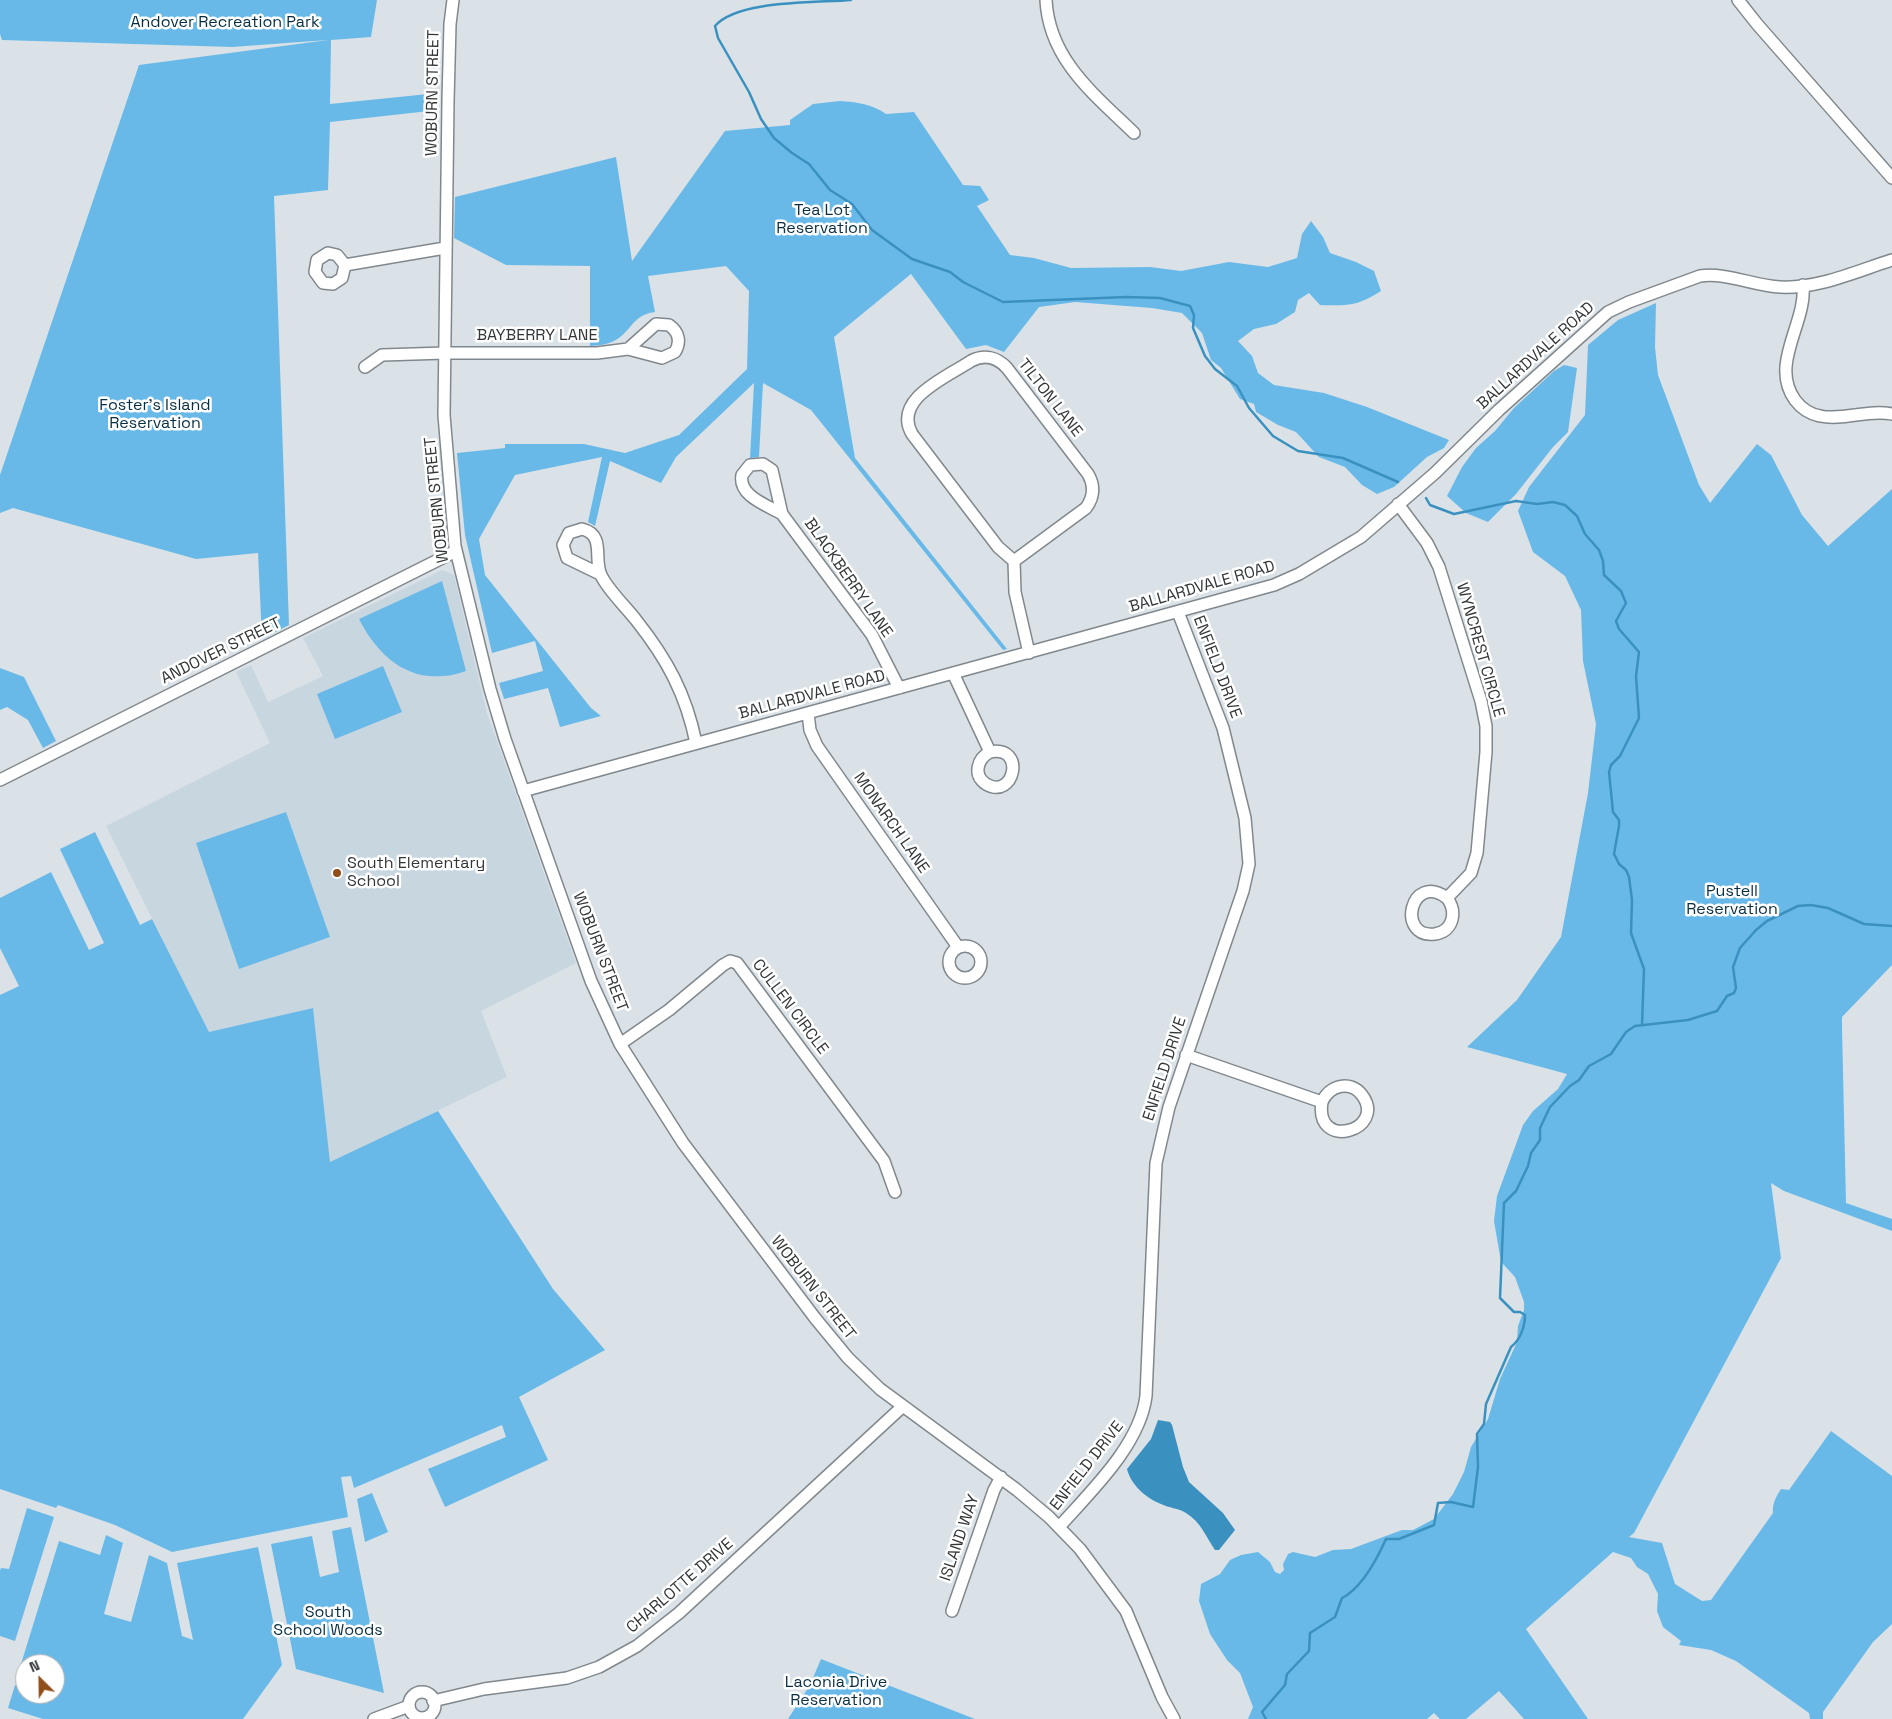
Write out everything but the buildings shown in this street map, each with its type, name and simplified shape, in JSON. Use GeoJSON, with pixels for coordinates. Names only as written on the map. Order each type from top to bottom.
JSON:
{"type":"FeatureCollection","features":[{"type":"Feature","properties":{"kind":"street","name":"WOBURN STREET"},"geometry":{"type":"LineString","coordinates":[[454,0],[450,24],[445,248],[444,415],[456,551],[490,689],[523,791],[591,981],[620,1044],[698,1163],[815,1318],[856,1366],[902,1406],[1000,1477],[1059,1527],[1095,1568],[1126,1611],[1162,1697],[1174,1719]]}},
{"type":"Feature","properties":{"kind":"street"},"geometry":{"type":"LineString","coordinates":[[1046,0],[1050,30],[1063,58],[1086,86],[1134,133]]}},
{"type":"Feature","properties":{"kind":"street"},"geometry":{"type":"LineString","coordinates":[[1738,0],[1892,178]]}},
{"type":"Feature","properties":{"kind":"street"},"geometry":{"type":"LineString","coordinates":[[345,265],[445,248]]}},
{"type":"Feature","properties":{"kind":"street","name":"BALLARDVALE ROAD"},"geometry":{"type":"LineString","coordinates":[[523,791],[1254,591],[1299,574],[1361,537],[1593,324],[1617,307],[1706,275],[1759,285],[1803,286],[1892,260]]}},
{"type":"Feature","properties":{"kind":"street"},"geometry":{"type":"LineString","coordinates":[[1803,286],[1804,301],[1786,363],[1787,382],[1793,398],[1805,410],[1821,417],[1872,413],[1892,414]]}},
{"type":"Feature","properties":{"kind":"street","name":"BAYBERRY LANE"},"geometry":{"type":"LineString","coordinates":[[366,367],[382,355],[597,353],[628,349]]}},
{"type":"Feature","properties":{"kind":"street","name":"TILTON LANE"},"geometry":{"type":"LineString","coordinates":[[981,357],[998,360],[1007,368],[1088,474],[1093,485],[1092,497],[1086,508],[1014,561],[998,548],[912,434],[907,424],[907,413],[915,398],[971,361],[981,357]]}},
{"type":"Feature","properties":{"kind":"street","name":"BLACKBERRY LANE"},"geometry":{"type":"LineString","coordinates":[[782,514],[772,470],[760,463],[747,467],[741,479],[745,491],[782,514],[872,635],[899,688]]}},
{"type":"Feature","properties":{"kind":"street","name":"WYNCREST CIRCLE"},"geometry":{"type":"LineString","coordinates":[[1398,504],[1427,543],[1439,567],[1481,701],[1486,726],[1486,752],[1477,853],[1471,873],[1447,898]]}},
{"type":"Feature","properties":{"kind":"street","name":"ANDOVER STREET"},"geometry":{"type":"LineString","coordinates":[[0,780],[456,551]]}},
{"type":"Feature","properties":{"kind":"street"},"geometry":{"type":"LineString","coordinates":[[1014,561],[1015,592],[1029,653]]}},
{"type":"Feature","properties":{"kind":"street"},"geometry":{"type":"LineString","coordinates":[[600,574],[649,636],[668,666],[688,707],[696,743]]}},
{"type":"Feature","properties":{"kind":"street","name":"ENFIELD DRIVE"},"geometry":{"type":"LineString","coordinates":[[1059,1527],[1129,1443],[1142,1414],[1146,1396],[1154,1177],[1162,1131],[1248,873],[1249,853],[1245,818],[1223,728],[1178,612]]}},
{"type":"Feature","properties":{"kind":"street"},"geometry":{"type":"LineString","coordinates":[[953,673],[990,752]]}},
{"type":"Feature","properties":{"kind":"street","name":"MONARCH LANE"},"geometry":{"type":"LineString","coordinates":[[808,713],[810,730],[817,746],[958,947]]}},
{"type":"Feature","properties":{"kind":"street","name":"CULLEN CIRCLE"},"geometry":{"type":"LineString","coordinates":[[620,1044],[669,1010],[717,969],[730,961],[737,963],[884,1161],[895,1192]]}},
{"type":"Feature","properties":{"kind":"street"},"geometry":{"type":"LineString","coordinates":[[1186,1055],[1322,1102]]}},
{"type":"Feature","properties":{"kind":"street"},"geometry":{"type":"LineString","coordinates":[[1346,1086],[1360,1092],[1364,1098],[1366,1114],[1359,1126],[1346,1132],[1338,1132],[1331,1129],[1322,1117],[1322,1102],[1331,1090],[1346,1086]]}},
{"type":"Feature","properties":{"kind":"street","name":"CHARLOTTE DRIVE"},"geometry":{"type":"LineString","coordinates":[[374,1719],[409,1706],[411,1698],[420,1693],[429,1695],[434,1701],[484,1689],[568,1678],[599,1667],[637,1646],[679,1612],[902,1406]]}},
{"type":"Feature","properties":{"kind":"street","name":"ISLAND WAY"},"geometry":{"type":"LineString","coordinates":[[952,1611],[1000,1477]]}},
{"type":"Feature","properties":{"kind":"street"},"geometry":{"type":"LineString","coordinates":[[409,1706],[414,1716],[426,1718],[433,1711],[434,1701]]}},
{"type":"Feature","properties":{"kind":"shaded area","name":"South Elementary School"},"geometry":{"type":"Polygon","coordinates":[[[442,570],[454,575],[487,713],[576,963],[481,1011],[507,1077],[330,1163],[313,1008],[209,1033],[106,826],[270,743],[236,672],[251,665],[268,702],[323,676],[303,638],[442,570]]]}},
{"type":"Feature","properties":{"kind":"shaded area"},"geometry":{"type":"Polygon","coordinates":[[[1158,1420],[1170,1422],[1172,1425],[1189,1482],[1223,1513],[1235,1530],[1219,1550],[1215,1550],[1199,1525],[1191,1517],[1183,1511],[1150,1498],[1136,1486],[1129,1475],[1127,1469],[1151,1439],[1158,1420]]]}},
{"type":"Feature","properties":{"kind":"green space","name":"Foster's Island Reservation"},"geometry":{"type":"Polygon","coordinates":[[[0,0],[377,0],[371,37],[331,40],[330,104],[438,93],[438,110],[330,122],[328,190],[274,196],[289,625],[262,639],[258,553],[196,559],[13,508],[0,513],[0,475],[139,65],[328,40],[232,47],[2,40],[0,34],[0,0]]]}},
{"type":"Feature","properties":{"kind":"green space","name":"Tea Lot Reservation"},"geometry":{"type":"Polygon","coordinates":[[[840,101],[864,104],[886,114],[914,112],[963,185],[980,186],[989,200],[977,206],[1010,255],[1034,258],[1071,268],[1150,267],[1181,271],[1229,262],[1268,267],[1297,258],[1302,234],[1311,221],[1323,237],[1330,253],[1356,262],[1374,271],[1381,291],[1366,300],[1338,305],[1320,305],[1309,293],[1298,300],[1295,312],[1276,324],[1254,329],[1238,341],[1252,356],[1258,373],[1274,385],[1324,393],[1367,407],[1449,440],[1444,448],[1427,457],[1394,487],[1377,494],[1362,485],[1345,467],[1319,457],[1296,432],[1278,425],[1256,412],[1254,404],[1240,399],[1221,368],[1211,360],[1202,333],[1182,313],[1152,308],[1075,302],[1039,307],[1004,352],[986,345],[966,349],[911,274],[834,337],[855,458],[1007,649],[1003,650],[811,410],[763,383],[759,457],[750,458],[754,383],[676,457],[661,483],[610,461],[595,526],[588,522],[602,457],[515,475],[479,539],[485,575],[591,708],[601,716],[560,727],[548,688],[504,699],[499,683],[543,671],[535,641],[492,653],[465,535],[457,453],[505,448],[505,444],[584,444],[625,453],[679,435],[747,369],[749,291],[726,266],[648,276],[655,312],[638,319],[622,336],[614,341],[590,346],[590,266],[506,265],[454,238],[455,197],[616,157],[632,261],[725,131],[790,125],[790,120],[813,104],[840,101]]]}},
{"type":"Feature","properties":{"kind":"green space","name":"Pustell Reservation"},"geometry":{"type":"Polygon","coordinates":[[[1656,303],[1655,347],[1658,375],[1699,485],[1710,503],[1757,444],[1771,455],[1802,515],[1828,546],[1892,489],[1892,965],[1842,1017],[1842,1028],[1846,1203],[1892,1219],[1892,1231],[1784,1191],[1771,1183],[1781,1258],[1634,1533],[1629,1537],[1662,1543],[1675,1584],[1702,1601],[1711,1600],[1773,1513],[1775,1501],[1781,1489],[1789,1490],[1831,1431],[1892,1476],[1892,1624],[1873,1642],[1823,1712],[1823,1719],[1810,1719],[1809,1713],[1736,1661],[1711,1650],[1679,1645],[1681,1641],[1663,1627],[1657,1611],[1658,1594],[1648,1574],[1637,1567],[1631,1558],[1613,1552],[1526,1629],[1588,1719],[1524,1719],[1499,1691],[1466,1719],[1440,1719],[1434,1713],[1427,1719],[1248,1719],[1253,1707],[1240,1673],[1227,1660],[1210,1634],[1199,1601],[1201,1584],[1220,1574],[1230,1560],[1241,1555],[1258,1552],[1270,1562],[1275,1572],[1280,1574],[1284,1570],[1283,1564],[1288,1554],[1293,1552],[1315,1557],[1333,1550],[1351,1549],[1402,1530],[1413,1530],[1434,1519],[1453,1494],[1464,1472],[1471,1447],[1488,1419],[1500,1379],[1517,1342],[1518,1326],[1524,1310],[1524,1302],[1515,1277],[1503,1264],[1500,1256],[1494,1221],[1497,1196],[1523,1125],[1533,1111],[1558,1089],[1567,1074],[1467,1047],[1517,1000],[1561,937],[1588,793],[1596,724],[1583,661],[1581,610],[1565,576],[1533,552],[1518,511],[1529,487],[1585,415],[1588,345],[1618,320],[1656,303]]]}},
{"type":"Feature","properties":{"kind":"green space"},"geometry":{"type":"Polygon","coordinates":[[[1564,365],[1577,368],[1568,432],[1553,447],[1516,494],[1488,522],[1466,513],[1447,496],[1462,467],[1476,448],[1495,431],[1514,408],[1554,371],[1564,365]]]}},
{"type":"Feature","properties":{"kind":"green space"},"geometry":{"type":"Polygon","coordinates":[[[442,581],[466,671],[446,676],[429,676],[415,673],[392,661],[373,642],[359,619],[442,581]]]}},
{"type":"Feature","properties":{"kind":"green space"},"geometry":{"type":"Polygon","coordinates":[[[383,666],[402,712],[335,739],[317,694],[383,666]]]}},
{"type":"Feature","properties":{"kind":"green space"},"geometry":{"type":"Polygon","coordinates":[[[0,668],[24,677],[56,741],[43,748],[28,720],[7,707],[0,710],[0,668]]]}},
{"type":"Feature","properties":{"kind":"green space"},"geometry":{"type":"Polygon","coordinates":[[[286,812],[330,937],[239,969],[196,843],[286,812]]]}},
{"type":"Feature","properties":{"kind":"green space"},"geometry":{"type":"Polygon","coordinates":[[[95,832],[140,925],[152,919],[209,1032],[313,1008],[330,1162],[438,1111],[553,1289],[605,1350],[519,1397],[548,1460],[445,1507],[428,1469],[506,1437],[502,1425],[354,1488],[351,1476],[341,1477],[348,1517],[172,1552],[115,1525],[58,1505],[56,1508],[0,1489],[0,995],[19,986],[0,948],[0,898],[51,872],[89,950],[104,943],[60,849],[95,832]]]}},
{"type":"Feature","properties":{"kind":"green space"},"geometry":{"type":"Polygon","coordinates":[[[372,1493],[388,1532],[365,1542],[357,1499],[372,1493]]]}},
{"type":"Feature","properties":{"kind":"green space"},"geometry":{"type":"Polygon","coordinates":[[[27,1508],[54,1517],[15,1641],[0,1636],[0,1571],[1,1568],[9,1569],[27,1508]]]}},
{"type":"Feature","properties":{"kind":"green space","name":"South School Woods"},"geometry":{"type":"Polygon","coordinates":[[[351,1527],[384,1693],[296,1669],[271,1544],[312,1536],[320,1577],[339,1572],[332,1531],[351,1527]]]}},
{"type":"Feature","properties":{"kind":"green space"},"geometry":{"type":"Polygon","coordinates":[[[106,1535],[123,1543],[104,1614],[131,1622],[149,1555],[167,1563],[182,1636],[193,1640],[177,1563],[258,1547],[282,1665],[243,1719],[43,1719],[8,1708],[15,1685],[15,1704],[65,1704],[65,1654],[24,1654],[59,1541],[100,1555],[106,1535]]]}},
{"type":"Feature","properties":{"kind":"green space","name":"Laconia Drive Reservation"},"geometry":{"type":"Polygon","coordinates":[[[821,1659],[975,1719],[788,1719],[810,1685],[821,1659]]]}},
{"type":"Feature","properties":{"kind":"waterway"},"geometry":{"type":"LineString","coordinates":[[851,0],[777,4],[758,7],[740,11],[715,26],[718,38],[749,92],[761,119],[774,138],[809,164],[830,190],[852,204],[872,230],[912,259],[950,272],[963,282],[1003,302],[1126,297],[1160,298],[1190,306],[1194,315],[1193,328],[1205,356],[1215,369],[1237,386],[1249,408],[1273,436],[1298,451],[1343,458],[1398,482]]}},
{"type":"Feature","properties":{"kind":"waterway"},"geometry":{"type":"LineString","coordinates":[[1426,498],[1430,505],[1454,514],[1516,501],[1537,504],[1553,502],[1565,505],[1577,516],[1585,534],[1599,550],[1603,561],[1604,575],[1621,591],[1626,603],[1616,621],[1619,629],[1639,652],[1636,676],[1639,718],[1620,756],[1611,765],[1609,772],[1613,812],[1619,820],[1614,854],[1629,877],[1632,900],[1631,933],[1644,969],[1642,1025]]}},
{"type":"Feature","properties":{"kind":"waterway"},"geometry":{"type":"LineString","coordinates":[[1266,1719],[1262,1712],[1285,1685],[1287,1674],[1309,1651],[1310,1633],[1335,1617],[1342,1598],[1362,1580],[1386,1539],[1399,1539],[1434,1525],[1438,1503],[1451,1502],[1473,1507],[1478,1467],[1477,1434],[1484,1424],[1486,1404],[1511,1347],[1517,1341],[1523,1329],[1525,1320],[1525,1315],[1520,1312],[1514,1312],[1500,1298],[1504,1203],[1516,1191],[1528,1166],[1531,1153],[1540,1140],[1540,1128],[1550,1107],[1570,1086],[1579,1080],[1589,1066],[1611,1054],[1626,1032],[1635,1026],[1688,1020],[1717,1011],[1727,996],[1734,993],[1736,988],[1733,967],[1740,948],[1767,921],[1798,906],[1811,905],[1828,908],[1864,924],[1892,926]]}},
{"type":"Feature","properties":{"kind":"place","name":"South Elementary School"},"geometry":{"type":"Point","coordinates":[337,873]}},
{"type":"Feature","properties":{"kind":"park label","name":"Andover Recreation Park"},"geometry":{"type":"Point","coordinates":[225,23]}}]}
